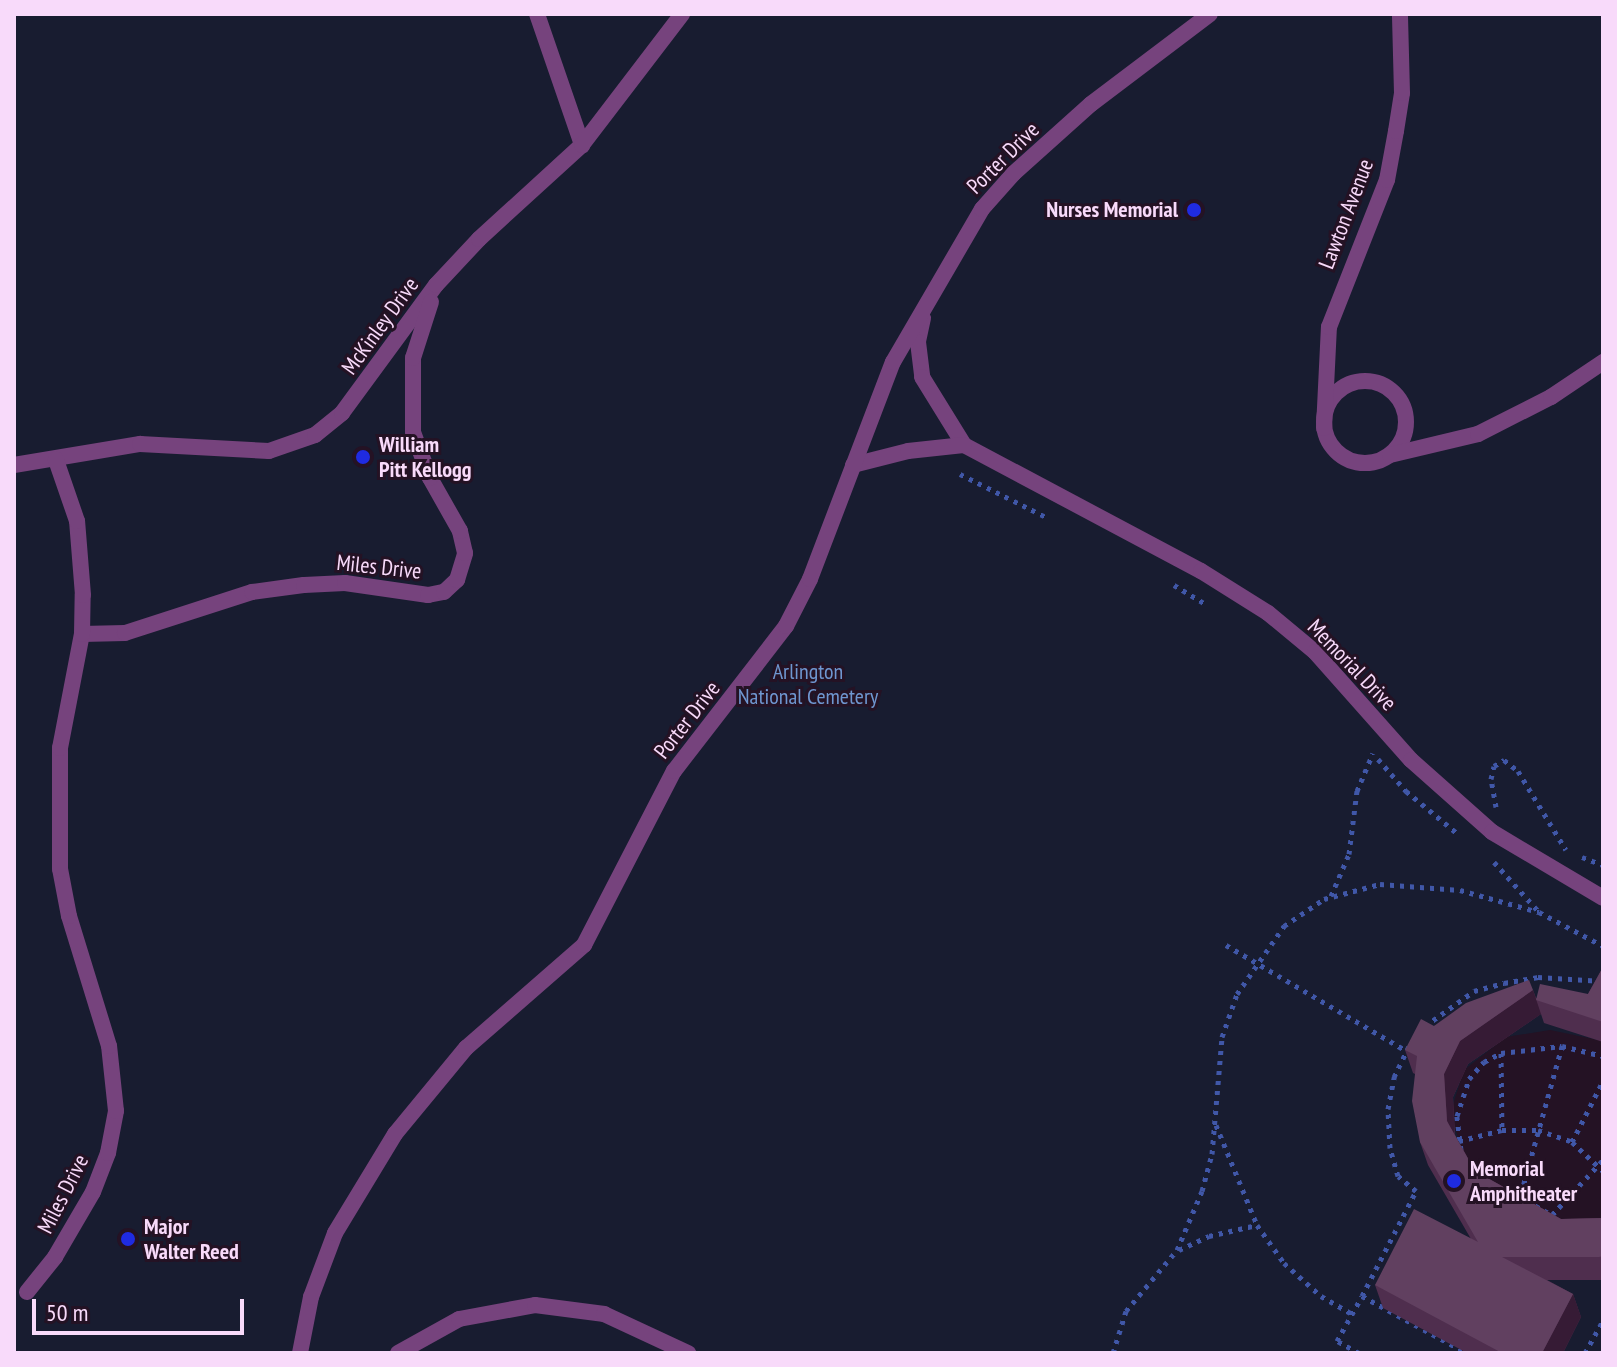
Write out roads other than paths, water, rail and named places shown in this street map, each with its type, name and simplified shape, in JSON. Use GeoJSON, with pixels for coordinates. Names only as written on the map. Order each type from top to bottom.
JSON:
{"type":"FeatureCollection","features":[{"type":"Feature","properties":{"kind":"lane"},"geometry":{"type":"LineString","coordinates":[[537,14],[582,145]]}},
{"type":"Feature","properties":{"kind":"lane","name":"McKinley Drive"},"geometry":{"type":"LineString","coordinates":[[14,465],[140,444],[269,451],[304,440],[342,413],[436,285],[505,213],[582,145],[682,14]]}},
{"type":"Feature","properties":{"kind":"lane","name":"Porter Drive"},"geometry":{"type":"LineString","coordinates":[[300,1353],[311,1297],[357,1192],[452,1062],[565,964],[592,933],[674,771],[793,614],[893,362],[982,209],[1014,173],[1091,104],[1210,14]]}},
{"type":"Feature","properties":{"kind":"lane","name":"Lawton Avenue"},"geometry":{"type":"LineString","coordinates":[[1324,428],[1322,391],[1331,317],[1387,180],[1396,131],[1402,93],[1400,14]]}},
{"type":"Feature","properties":{"kind":"lane","name":"Miles Drive"},"geometry":{"type":"LineString","coordinates":[[82,634],[125,633],[252,592],[345,583],[428,595],[444,592],[457,580],[465,553],[460,531],[419,455],[411,399],[413,358],[436,285]]}},
{"type":"Feature","properties":{"kind":"lane"},"geometry":{"type":"LineString","coordinates":[[853,465],[908,451],[964,445],[922,377],[918,342],[925,305]]}},
{"type":"Feature","properties":{"kind":"lane"},"geometry":{"type":"LineString","coordinates":[[1390,455],[1403,439],[1406,416],[1399,398],[1379,382],[1360,380],[1337,390],[1329,401],[1324,428],[1328,442],[1349,461],[1377,462],[1390,455],[1478,434],[1551,397],[1603,362]]}},
{"type":"Feature","properties":{"kind":"lane","name":"Memorial Drive"},"geometry":{"type":"LineString","coordinates":[[964,445],[1201,571],[1268,613],[1315,652],[1411,760],[1492,832],[1603,898]]}},
{"type":"Feature","properties":{"kind":"lane","name":"Miles Drive"},"geometry":{"type":"LineString","coordinates":[[27,1292],[55,1257],[93,1192],[108,1153],[116,1111],[109,1046],[69,916],[60,869],[60,748],[82,634],[77,521],[56,460]]}},
{"type":"Feature","properties":{"kind":"lane"},"geometry":{"type":"LineString","coordinates":[[398,1353],[459,1319],[535,1305],[604,1314],[688,1353]]}},
{"type":"Feature","properties":{"kind":"place","name":"Nurses Memorial"},"geometry":{"type":"Point","coordinates":[1194,210]}},
{"type":"Feature","properties":{"kind":"place","name":"William Pitt Kellogg"},"geometry":{"type":"Point","coordinates":[363,457]}},
{"type":"Feature","properties":{"kind":"place","name":"Memorial Amphitheater"},"geometry":{"type":"Point","coordinates":[1454,1181]}},
{"type":"Feature","properties":{"kind":"place","name":"Major Walter Reed"},"geometry":{"type":"Point","coordinates":[128,1239]}},
{"type":"Feature","properties":{"kind":"park label","name":"Arlington National Cemetery"},"geometry":{"type":"Point","coordinates":[808,684]}}]}
